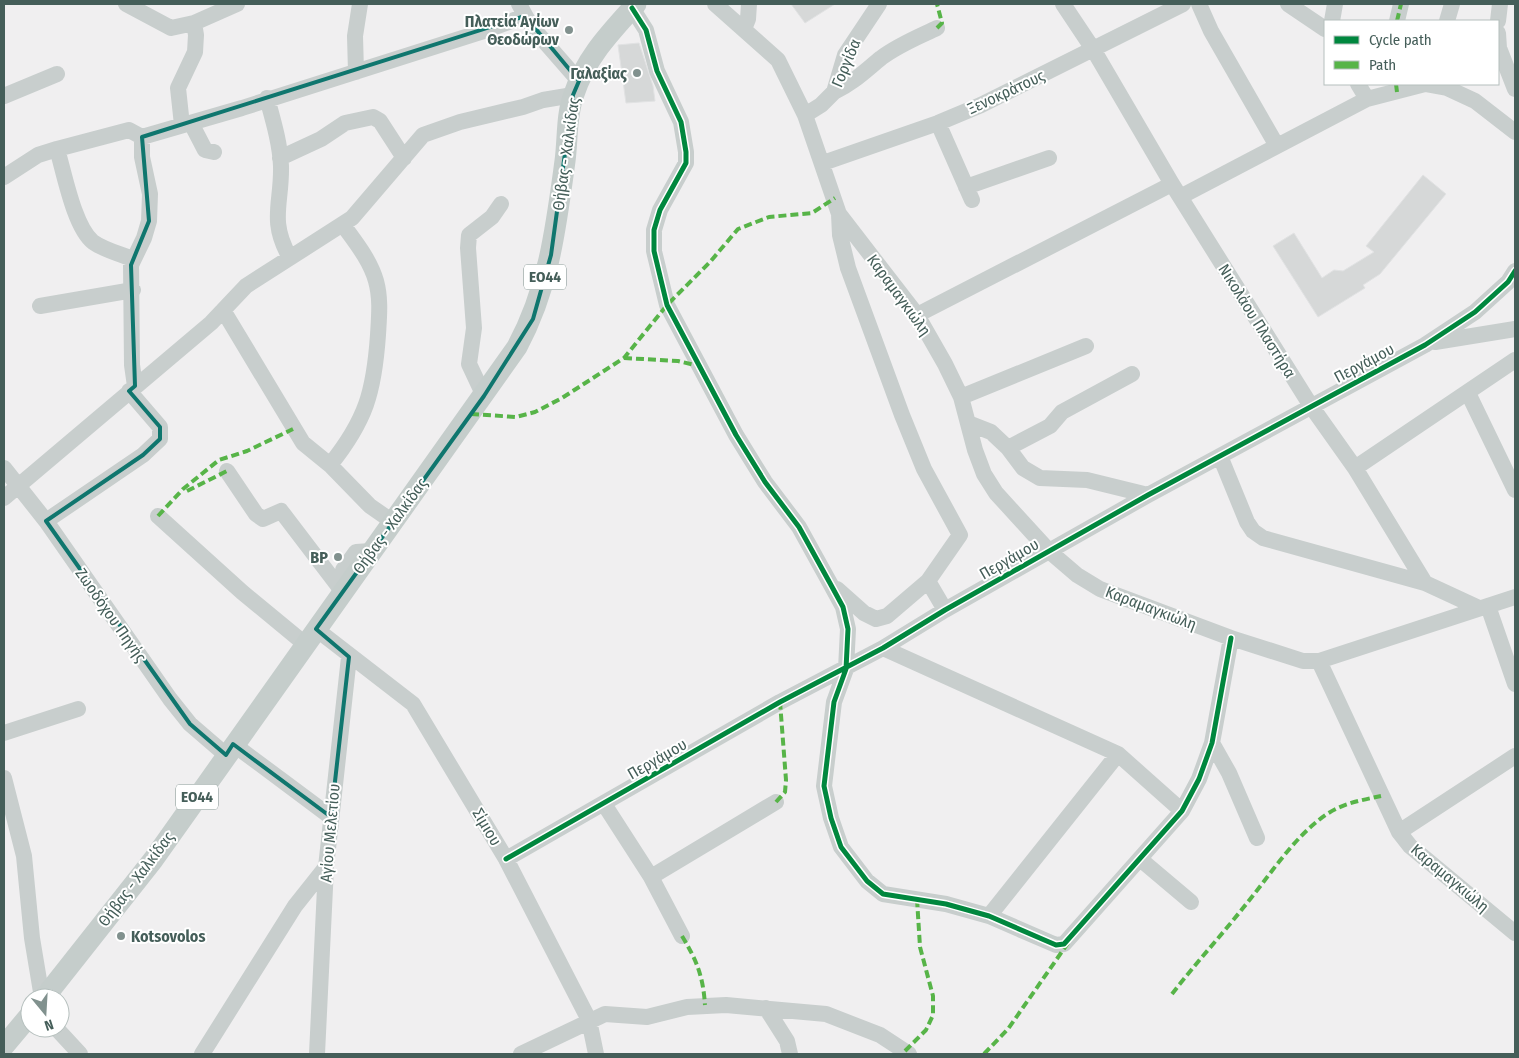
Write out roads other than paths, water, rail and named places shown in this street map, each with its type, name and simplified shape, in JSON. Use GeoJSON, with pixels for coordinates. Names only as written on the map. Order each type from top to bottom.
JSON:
{"type":"FeatureCollection","features":[{"type":"Feature","properties":{"kind":"main road","name":"Θήβας - Χαλκίδας"},"geometry":{"type":"LineString","coordinates":[[51,988],[153,860],[344,588],[484,396],[517,347],[532,319],[541,294],[551,255],[576,88],[602,41],[637,5]]}},
{"type":"Feature","properties":{"kind":"main road"},"geometry":{"type":"LineString","coordinates":[[4,1046],[20,1027]]}},
{"type":"Feature","properties":{"kind":"street"},"geometry":{"type":"LineString","coordinates":[[126,4],[172,28],[194,23],[237,4]]}},
{"type":"Feature","properties":{"kind":"street"},"geometry":{"type":"LineString","coordinates":[[356,72],[355,36],[360,4]]}},
{"type":"Feature","properties":{"kind":"street"},"geometry":{"type":"LineString","coordinates":[[715,4],[778,60],[805,115],[840,214],[840,234],[848,268],[902,415],[924,469],[960,535],[928,581],[887,616],[876,619],[864,613],[832,585]]}},
{"type":"Feature","properties":{"kind":"street"},"geometry":{"type":"LineString","coordinates":[[744,29],[748,19],[749,4]]}},
{"type":"Feature","properties":{"kind":"street","name":"Γοργίδα"},"geometry":{"type":"LineString","coordinates":[[805,115],[821,105],[834,92],[845,55],[879,4]]}},
{"type":"Feature","properties":{"kind":"street","name":"Νικολάου Πλαστήρα"},"geometry":{"type":"LineString","coordinates":[[1063,4],[1093,48],[1176,190],[1311,406],[1355,468],[1425,583]]}},
{"type":"Feature","properties":{"kind":"street","name":"Ξενοκράτους"},"geometry":{"type":"LineString","coordinates":[[823,163],[938,123],[1030,82],[1093,48],[1183,4]]}},
{"type":"Feature","properties":{"kind":"street"},"geometry":{"type":"LineString","coordinates":[[1199,4],[1211,31],[1277,146]]}},
{"type":"Feature","properties":{"kind":"street"},"geometry":{"type":"LineString","coordinates":[[1288,4],[1324,28]]}},
{"type":"Feature","properties":{"kind":"street"},"geometry":{"type":"LineString","coordinates":[[1332,20],[1335,4]]}},
{"type":"Feature","properties":{"kind":"street"},"geometry":{"type":"LineString","coordinates":[[1397,20],[1401,4]]}},
{"type":"Feature","properties":{"kind":"street"},"geometry":{"type":"LineString","coordinates":[[1447,20],[1452,4]]}},
{"type":"Feature","properties":{"kind":"street"},"geometry":{"type":"LineString","coordinates":[[1498,20],[1500,4]]}},
{"type":"Feature","properties":{"kind":"street"},"geometry":{"type":"LineString","coordinates":[[637,5],[657,70],[681,122],[686,152],[686,163],[660,210],[654,230],[654,251],[667,305],[736,434],[765,482],[799,527],[832,585],[842,607],[848,629],[846,669],[834,702],[824,786],[831,818],[841,847],[867,881],[883,894],[946,904],[989,916],[1056,945],[1064,944],[1182,811],[1199,779],[1212,743],[1231,638]]}},
{"type":"Feature","properties":{"kind":"street"},"geometry":{"type":"LineString","coordinates":[[4,176],[38,155],[57,148],[129,130],[142,136],[187,124],[356,72],[522,10],[576,88],[543,100],[436,129],[423,135],[363,206],[343,225],[289,256],[246,286],[211,323],[4,498]]}},
{"type":"Feature","properties":{"kind":"street"},"geometry":{"type":"LineString","coordinates":[[194,23],[196,34],[195,52],[178,88],[187,124],[205,150],[214,152]]}},
{"type":"Feature","properties":{"kind":"street"},"geometry":{"type":"LineString","coordinates":[[834,92],[852,84],[883,57],[905,43],[937,28]]}},
{"type":"Feature","properties":{"kind":"street"},"geometry":{"type":"LineString","coordinates":[[1499,40],[1500,48],[1512,72],[1515,89]]}},
{"type":"Feature","properties":{"kind":"street"},"geometry":{"type":"LineString","coordinates":[[4,96],[58,74]]}},
{"type":"Feature","properties":{"kind":"street"},"geometry":{"type":"LineString","coordinates":[[1359,85],[1367,100]]}},
{"type":"Feature","properties":{"kind":"street"},"geometry":{"type":"LineString","coordinates":[[917,315],[1176,190],[1277,146],[1367,100],[1397,88],[1419,85]]}},
{"type":"Feature","properties":{"kind":"street"},"geometry":{"type":"LineString","coordinates":[[1431,85],[1447,88],[1475,101],[1515,132]]}},
{"type":"Feature","properties":{"kind":"street"},"geometry":{"type":"LineString","coordinates":[[267,98],[280,158],[277,225],[281,241],[289,256]]}},
{"type":"Feature","properties":{"kind":"street"},"geometry":{"type":"LineString","coordinates":[[280,158],[321,139],[345,123],[374,117],[380,121],[404,158]]}},
{"type":"Feature","properties":{"kind":"street"},"geometry":{"type":"LineString","coordinates":[[938,123],[969,194],[1050,158]]}},
{"type":"Feature","properties":{"kind":"street"},"geometry":{"type":"LineString","coordinates":[[46,521],[136,460],[160,439],[160,427],[132,388],[133,259],[144,238],[149,221],[150,194],[142,157],[142,136]]}},
{"type":"Feature","properties":{"kind":"street"},"geometry":{"type":"LineString","coordinates":[[57,148],[79,222],[86,235],[94,243],[133,259]]}},
{"type":"Feature","properties":{"kind":"street"},"geometry":{"type":"LineString","coordinates":[[484,396],[468,364],[474,328],[468,248],[469,235],[492,217],[501,204]]}},
{"type":"Feature","properties":{"kind":"street","name":"Καραμαγκιώλη"},"geometry":{"type":"LineString","coordinates":[[840,214],[917,315],[945,364],[961,397],[981,466],[996,493],[1049,551],[1077,575],[1100,589],[1231,638],[1303,661],[1319,661],[1399,832],[1410,846],[1515,933]]}},
{"type":"Feature","properties":{"kind":"street"},"geometry":{"type":"LineString","coordinates":[[330,465],[360,422],[371,394],[376,367],[380,309],[376,282],[371,269],[343,225]]}},
{"type":"Feature","properties":{"kind":"street","name":"Περγάμου"},"geometry":{"type":"LineString","coordinates":[[506,859],[780,702],[846,669],[945,610],[1148,495],[1425,344],[1475,312],[1508,282],[1515,271]]}},
{"type":"Feature","properties":{"kind":"street"},"geometry":{"type":"LineString","coordinates":[[40,306],[133,290]]}},
{"type":"Feature","properties":{"kind":"street"},"geometry":{"type":"LineString","coordinates":[[223,310],[303,443],[330,465],[365,501],[393,522]]}},
{"type":"Feature","properties":{"kind":"street"},"geometry":{"type":"LineString","coordinates":[[1425,344],[1515,329]]}},
{"type":"Feature","properties":{"kind":"street"},"geometry":{"type":"LineString","coordinates":[[961,397],[1086,346]]}},
{"type":"Feature","properties":{"kind":"street"},"geometry":{"type":"LineString","coordinates":[[1355,468],[1515,360]]}},
{"type":"Feature","properties":{"kind":"street"},"geometry":{"type":"LineString","coordinates":[[1008,448],[1050,426],[1062,412],[1132,374]]}},
{"type":"Feature","properties":{"kind":"street"},"geometry":{"type":"LineString","coordinates":[[1468,393],[1515,490]]}},
{"type":"Feature","properties":{"kind":"street"},"geometry":{"type":"LineString","coordinates":[[968,423],[991,432],[1008,448],[1022,468],[1040,478],[1087,480],[1148,495]]}},
{"type":"Feature","properties":{"kind":"street"},"geometry":{"type":"LineString","coordinates":[[1220,456],[1247,522],[1253,531],[1263,538],[1425,583],[1484,607],[1515,684]]}},
{"type":"Feature","properties":{"kind":"street","name":"Ζωοδόχου Πηγής"},"geometry":{"type":"LineString","coordinates":[[4,468],[46,521],[190,724],[331,817]]}},
{"type":"Feature","properties":{"kind":"street"},"geometry":{"type":"LineString","coordinates":[[227,471],[256,514],[263,519],[281,511],[344,588]]}},
{"type":"Feature","properties":{"kind":"street"},"geometry":{"type":"LineString","coordinates":[[158,516],[242,592],[311,637],[349,657]]}},
{"type":"Feature","properties":{"kind":"street"},"geometry":{"type":"LineString","coordinates":[[928,581],[945,610]]}},
{"type":"Feature","properties":{"kind":"street"},"geometry":{"type":"LineString","coordinates":[[1319,661],[1515,597]]}},
{"type":"Feature","properties":{"kind":"street"},"geometry":{"type":"LineString","coordinates":[[883,648],[1118,754],[1182,811]]}},
{"type":"Feature","properties":{"kind":"street","name":"Αγίου Μελετίου"},"geometry":{"type":"LineString","coordinates":[[317,1054],[326,867],[349,657]]}},
{"type":"Feature","properties":{"kind":"street","name":"Σίμιου"},"geometry":{"type":"LineString","coordinates":[[349,657],[413,704],[506,859],[589,1020],[596,1054]]}},
{"type":"Feature","properties":{"kind":"street"},"geometry":{"type":"LineString","coordinates":[[4,733],[78,708]]}},
{"type":"Feature","properties":{"kind":"street"},"geometry":{"type":"LineString","coordinates":[[1212,743],[1229,773],[1257,838]]}},
{"type":"Feature","properties":{"kind":"street"},"geometry":{"type":"LineString","coordinates":[[989,916],[1118,754]]}},
{"type":"Feature","properties":{"kind":"street"},"geometry":{"type":"LineString","coordinates":[[1399,832],[1515,756]]}},
{"type":"Feature","properties":{"kind":"street"},"geometry":{"type":"LineString","coordinates":[[4,778],[24,856],[31,929],[41,988]]}},
{"type":"Feature","properties":{"kind":"street"},"geometry":{"type":"LineString","coordinates":[[651,877],[776,802]]}},
{"type":"Feature","properties":{"kind":"street"},"geometry":{"type":"LineString","coordinates":[[604,804],[651,877],[682,936]]}},
{"type":"Feature","properties":{"kind":"street"},"geometry":{"type":"LineString","coordinates":[[1140,859],[1191,902]]}},
{"type":"Feature","properties":{"kind":"street"},"geometry":{"type":"LineString","coordinates":[[202,1054],[295,906],[326,867]]}},
{"type":"Feature","properties":{"kind":"street"},"geometry":{"type":"LineString","coordinates":[[520,1054],[576,1030],[589,1020],[605,1014],[647,1017],[687,1007],[705,1005],[766,1008],[826,1014],[880,1035],[909,1054]]}},
{"type":"Feature","properties":{"kind":"street"},"geometry":{"type":"LineString","coordinates":[[766,1008],[787,1041],[790,1054]]}},
{"type":"Feature","properties":{"kind":"street"},"geometry":{"type":"LineString","coordinates":[[65,1038],[80,1054]]}},
{"type":"Feature","properties":{"kind":"place","name":"Πλατεία Αγίων Θεοδώρων"},"geometry":{"type":"Point","coordinates":[569,30]}},
{"type":"Feature","properties":{"kind":"place","name":"Γαλαξίας"},"geometry":{"type":"Point","coordinates":[637,73]}},
{"type":"Feature","properties":{"kind":"place","name":"BP"},"geometry":{"type":"Point","coordinates":[338,557]}},
{"type":"Feature","properties":{"kind":"place","name":"Kotsovolos"},"geometry":{"type":"Point","coordinates":[121,936]}}]}
